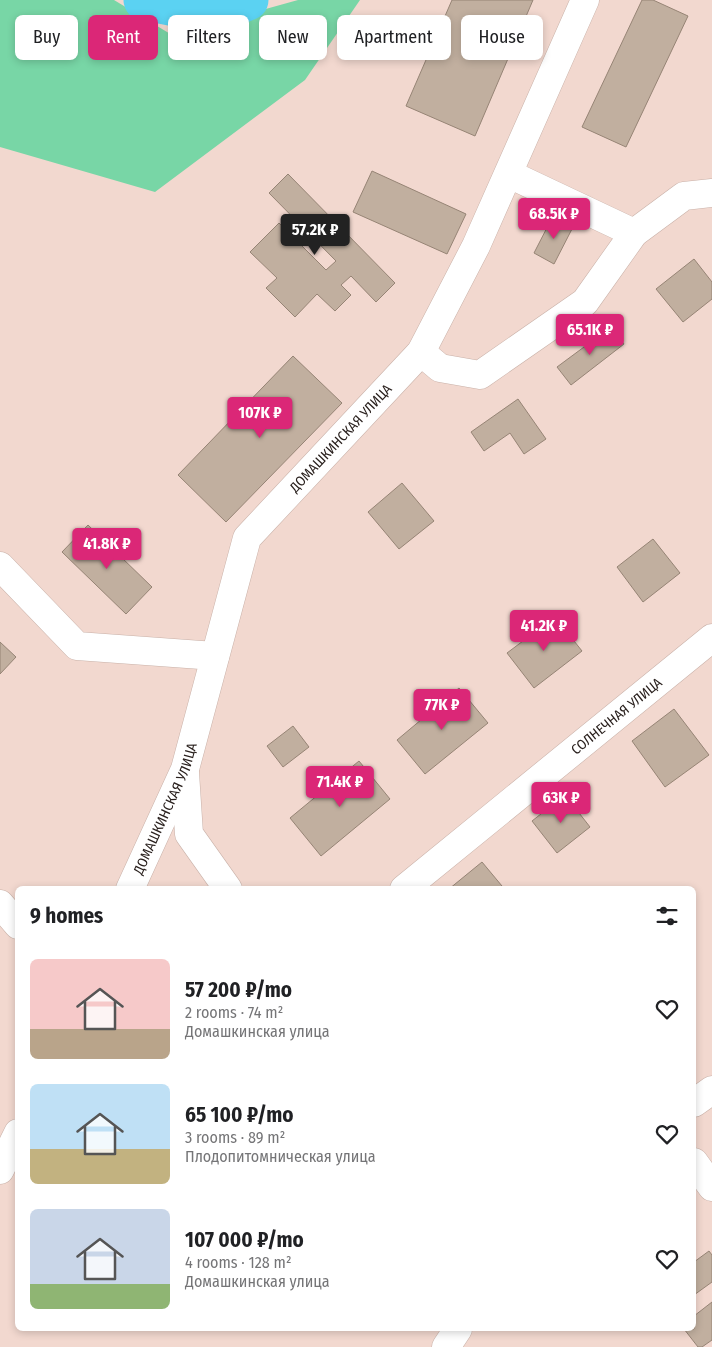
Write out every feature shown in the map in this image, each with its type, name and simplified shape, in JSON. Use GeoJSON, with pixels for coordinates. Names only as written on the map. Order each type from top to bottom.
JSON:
{"type":"FeatureCollection","features":[{"type":"Feature","properties":{"kind":"street","name":"ДОМАШКИНСКАЯ УЛИЦА"},"geometry":{"type":"LineString","coordinates":[[131,886],[185,769],[247,538],[421,352],[476,246],[585,0]]}},
{"type":"Feature","properties":{"kind":"street"},"geometry":{"type":"LineString","coordinates":[[508,174],[634,234]]}},
{"type":"Feature","properties":{"kind":"street"},"geometry":{"type":"LineString","coordinates":[[421,352],[440,368],[480,375],[585,302],[634,234],[684,196],[712,193]]}},
{"type":"Feature","properties":{"kind":"street"},"geometry":{"type":"LineString","coordinates":[[0,566],[76,646],[215,656]]}},
{"type":"Feature","properties":{"kind":"street","name":"СОЛНЕЧНАЯ УЛИЦА"},"geometry":{"type":"LineString","coordinates":[[408,886],[712,638]]}},
{"type":"Feature","properties":{"kind":"street"},"geometry":{"type":"LineString","coordinates":[[185,769],[189,834],[226,886]]}},
{"type":"Feature","properties":{"kind":"street"},"geometry":{"type":"LineString","coordinates":[[0,904],[15,922]]}},
{"type":"Feature","properties":{"kind":"street"},"geometry":{"type":"LineString","coordinates":[[696,1102],[712,1090]]}},
{"type":"Feature","properties":{"kind":"street"},"geometry":{"type":"LineString","coordinates":[[0,1170],[15,1139]]}},
{"type":"Feature","properties":{"kind":"street"},"geometry":{"type":"LineString","coordinates":[[696,1165],[712,1187]]}},
{"type":"Feature","properties":{"kind":"street"},"geometry":{"type":"LineString","coordinates":[[446,1347],[457,1331]]}},
{"type":"Feature","properties":{"kind":"green space"},"geometry":{"type":"Polygon","coordinates":[[[0,0],[114,0],[139,15],[88,15],[88,60],[158,60],[158,27],[168,33],[168,60],[249,60],[249,15],[244,15],[298,0],[360,0],[350,15],[337,15],[337,33],[327,48],[327,15],[259,15],[259,60],[319,60],[305,80],[155,192],[0,147],[0,0]]]}},
{"type":"Feature","properties":{"kind":"building"},"geometry":{"type":"Polygon","coordinates":[[[452,0],[533,0],[527,15],[461,15],[461,60],[507,60],[475,136],[406,106],[426,60],[451,60],[451,15],[445,15],[452,0]]]}},
{"type":"Feature","properties":{"kind":"building"},"geometry":{"type":"Polygon","coordinates":[[[642,0],[653,0],[688,16],[626,147],[582,127],[642,0]]]}},
{"type":"Feature","properties":{"kind":"building"},"geometry":{"type":"Polygon","coordinates":[[[372,171],[466,214],[447,254],[353,212],[372,171]]]}},
{"type":"Feature","properties":{"kind":"building"},"geometry":{"type":"Polygon","coordinates":[[[288,174],[395,283],[376,302],[351,276],[341,285],[351,295],[335,311],[317,294],[295,317],[266,288],[277,278],[250,252],[279,223],[326,270],[336,261],[269,193],[288,174]]]}},
{"type":"Feature","properties":{"kind":"building"},"geometry":{"type":"Polygon","coordinates":[[[553,216],[573,227],[554,264],[534,253],[553,216]]]}},
{"type":"Feature","properties":{"kind":"building"},"geometry":{"type":"Polygon","coordinates":[[[694,259],[712,282],[712,299],[683,322],[656,289],[694,259]]]}},
{"type":"Feature","properties":{"kind":"building"},"geometry":{"type":"Polygon","coordinates":[[[611,327],[624,344],[571,385],[557,367],[611,327]]]}},
{"type":"Feature","properties":{"kind":"building"},"geometry":{"type":"Polygon","coordinates":[[[293,356],[342,403],[226,522],[178,475],[293,356]]]}},
{"type":"Feature","properties":{"kind":"building"},"geometry":{"type":"Polygon","coordinates":[[[518,399],[546,439],[524,454],[510,433],[484,451],[471,432],[518,399]]]}},
{"type":"Feature","properties":{"kind":"building"},"geometry":{"type":"Polygon","coordinates":[[[402,483],[434,521],[399,549],[368,512],[402,483]]]}},
{"type":"Feature","properties":{"kind":"building"},"geometry":{"type":"Polygon","coordinates":[[[88,525],[152,587],[126,614],[62,552],[88,525]]]}},
{"type":"Feature","properties":{"kind":"building"},"geometry":{"type":"Polygon","coordinates":[[[653,539],[680,573],[643,602],[617,567],[653,539]]]}},
{"type":"Feature","properties":{"kind":"building"},"geometry":{"type":"Polygon","coordinates":[[[555,617],[582,651],[534,688],[507,653],[555,617]]]}},
{"type":"Feature","properties":{"kind":"building"},"geometry":{"type":"Polygon","coordinates":[[[0,642],[16,657],[0,674],[0,642]]]}},
{"type":"Feature","properties":{"kind":"building"},"geometry":{"type":"Polygon","coordinates":[[[459,688],[488,723],[425,774],[397,740],[459,688]]]}},
{"type":"Feature","properties":{"kind":"building"},"geometry":{"type":"Polygon","coordinates":[[[674,709],[709,755],[665,787],[632,741],[674,709]]]}},
{"type":"Feature","properties":{"kind":"building"},"geometry":{"type":"Polygon","coordinates":[[[293,726],[309,747],[283,767],[267,746],[293,726]]]}},
{"type":"Feature","properties":{"kind":"building"},"geometry":{"type":"Polygon","coordinates":[[[359,761],[390,799],[321,856],[290,818],[359,761]]]}},
{"type":"Feature","properties":{"kind":"building"},"geometry":{"type":"Polygon","coordinates":[[[565,795],[590,827],[557,853],[532,821],[565,795]]]}},
{"type":"Feature","properties":{"kind":"building"},"geometry":{"type":"Polygon","coordinates":[[[482,862],[502,886],[453,886],[482,862]]]}},
{"type":"Feature","properties":{"kind":"building"},"geometry":{"type":"Polygon","coordinates":[[[709,1251],[712,1255],[712,1282],[696,1294],[696,1261],[709,1251]]]}},
{"type":"Feature","properties":{"kind":"building"},"geometry":{"type":"Polygon","coordinates":[[[712,1302],[712,1340],[702,1347],[698,1347],[686,1331],[696,1331],[696,1314],[712,1302]]]}},
{"type":"Feature","properties":{"kind":"waterway"},"geometry":{"type":"LineString","coordinates":[[144,0],[215,14],[248,0]]}}]}
